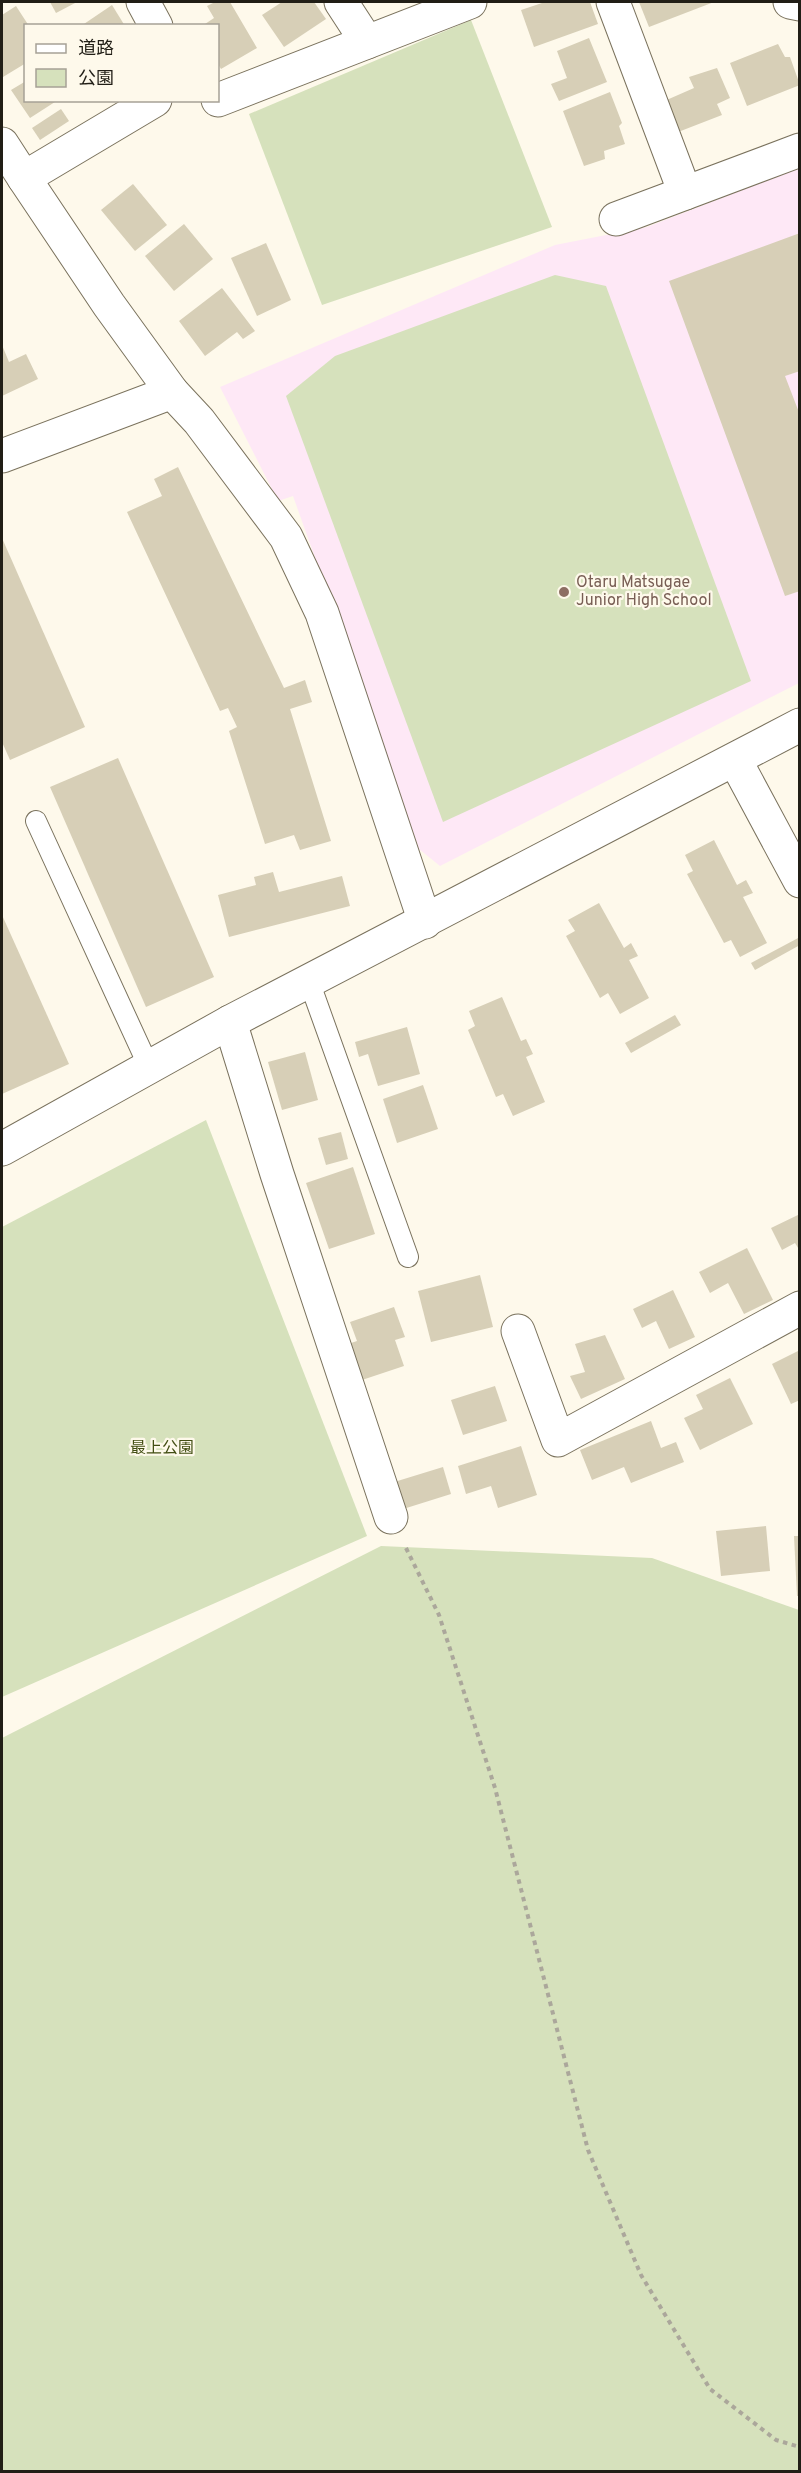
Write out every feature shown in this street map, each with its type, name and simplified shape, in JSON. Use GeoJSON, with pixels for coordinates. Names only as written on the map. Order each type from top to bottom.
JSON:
{"type":"FeatureCollection","features":[{"type":"Feature","properties":{"kind":"street"},"geometry":{"type":"LineString","coordinates":[[143,2],[155,24]]}},
{"type":"Feature","properties":{"kind":"street"},"geometry":{"type":"LineString","coordinates":[[341,2],[367,42]]}},
{"type":"Feature","properties":{"kind":"street"},"geometry":{"type":"LineString","coordinates":[[219,100],[470,2]]}},
{"type":"Feature","properties":{"kind":"street"},"geometry":{"type":"LineString","coordinates":[[613,2],[685,193]]}},
{"type":"Feature","properties":{"kind":"street"},"geometry":{"type":"LineString","coordinates":[[790,2],[800,4]]}},
{"type":"Feature","properties":{"kind":"street"},"geometry":{"type":"LineString","coordinates":[[24,178],[151,102]]}},
{"type":"Feature","properties":{"kind":"street"},"geometry":{"type":"LineString","coordinates":[[2,144],[109,305],[172,392],[199,421],[286,537],[317,602],[425,922]]}},
{"type":"Feature","properties":{"kind":"street"},"geometry":{"type":"LineString","coordinates":[[616,219],[800,150]]}},
{"type":"Feature","properties":{"kind":"street"},"geometry":{"type":"LineString","coordinates":[[2,456],[172,392]]}},
{"type":"Feature","properties":{"kind":"street"},"geometry":{"type":"LineString","coordinates":[[2,1149],[230,1022],[800,725]]}},
{"type":"Feature","properties":{"kind":"street"},"geometry":{"type":"LineString","coordinates":[[735,760],[800,881]]}},
{"type":"Feature","properties":{"kind":"street"},"geometry":{"type":"LineString","coordinates":[[230,1022],[277,1174],[391,1517]]}},
{"type":"Feature","properties":{"kind":"street"},"geometry":{"type":"LineString","coordinates":[[518,1331],[558,1440],[800,1308]]}},
{"type":"Feature","properties":{"kind":"lane"},"geometry":{"type":"LineString","coordinates":[[36,821],[149,1067]]}},
{"type":"Feature","properties":{"kind":"lane"},"geometry":{"type":"LineString","coordinates":[[309,981],[408,1257]]}},
{"type":"Feature","properties":{"kind":"path"},"geometry":{"type":"LineString","coordinates":[[391,1517],[442,1626],[495,1788],[588,2150],[641,2274],[710,2389],[776,2440],[800,2447]]}},
{"type":"Feature","properties":{"kind":"shaded area","name":"Otaru Matsugae Junior High School"},"geometry":{"type":"Polygon","coordinates":[[[799,168],[799,683],[440,866],[419,849],[293,496],[278,501],[220,387],[555,245],[647,227],[799,168]]]}},
{"type":"Feature","properties":{"kind":"green space"},"geometry":{"type":"Polygon","coordinates":[[[471,20],[552,227],[322,305],[249,114],[471,20]]]}},
{"type":"Feature","properties":{"kind":"green space","name":"Otaru Matsugae Junior High School"},"geometry":{"type":"Polygon","coordinates":[[[555,275],[606,286],[751,681],[443,822],[286,396],[335,356],[555,275]]]}},
{"type":"Feature","properties":{"kind":"green space","name":"最上公園"},"geometry":{"type":"Polygon","coordinates":[[[206,1120],[367,1536],[2,1697],[2,1227],[206,1120]]]}},
{"type":"Feature","properties":{"kind":"green space"},"geometry":{"type":"Polygon","coordinates":[[[381,1546],[652,1558],[799,1610],[799,2471],[2,2471],[2,1738],[381,1546]]]}},
{"type":"Feature","properties":{"kind":"building"},"geometry":{"type":"Polygon","coordinates":[[[50,2],[77,2],[56,13],[50,2]]]}},
{"type":"Feature","properties":{"kind":"building"},"geometry":{"type":"Polygon","coordinates":[[[215,2],[230,2],[257,48],[221,69],[219,66],[219,24],[205,24],[214,18],[207,6],[215,2]]]}},
{"type":"Feature","properties":{"kind":"building"},"geometry":{"type":"Polygon","coordinates":[[[282,2],[314,2],[326,19],[284,47],[262,15],[282,2]]]}},
{"type":"Feature","properties":{"kind":"building"},"geometry":{"type":"Polygon","coordinates":[[[545,2],[590,2],[598,24],[534,47],[521,10],[545,2]]]}},
{"type":"Feature","properties":{"kind":"building"},"geometry":{"type":"Polygon","coordinates":[[[639,2],[714,2],[649,27],[639,2]]]}},
{"type":"Feature","properties":{"kind":"building"},"geometry":{"type":"Polygon","coordinates":[[[112,5],[124,24],[84,24],[112,5]]]}},
{"type":"Feature","properties":{"kind":"building"},"geometry":{"type":"Polygon","coordinates":[[[16,6],[28,24],[24,24],[24,64],[3,77],[2,15],[16,6]]]}},
{"type":"Feature","properties":{"kind":"building"},"geometry":{"type":"Polygon","coordinates":[[[589,38],[607,82],[559,101],[551,84],[567,78],[557,51],[589,38]]]}},
{"type":"Feature","properties":{"kind":"building"},"geometry":{"type":"Polygon","coordinates":[[[778,44],[785,57],[790,57],[800,85],[747,106],[730,63],[778,44]]]}},
{"type":"Feature","properties":{"kind":"building"},"geometry":{"type":"Polygon","coordinates":[[[717,68],[730,98],[717,104],[722,115],[673,134],[662,102],[694,88],[689,77],[717,68]]]}},
{"type":"Feature","properties":{"kind":"building"},"geometry":{"type":"Polygon","coordinates":[[[24,82],[24,102],[55,102],[30,118],[11,90],[24,82]]]}},
{"type":"Feature","properties":{"kind":"building"},"geometry":{"type":"Polygon","coordinates":[[[610,92],[622,123],[619,126],[625,144],[604,151],[605,159],[584,166],[563,111],[610,92]]]}},
{"type":"Feature","properties":{"kind":"building"},"geometry":{"type":"Polygon","coordinates":[[[61,109],[69,121],[40,140],[32,128],[61,109]]]}},
{"type":"Feature","properties":{"kind":"building"},"geometry":{"type":"Polygon","coordinates":[[[133,184],[167,225],[135,251],[101,210],[133,184]]]}},
{"type":"Feature","properties":{"kind":"building"},"geometry":{"type":"Polygon","coordinates":[[[184,224],[213,259],[174,291],[145,256],[184,224]]]}},
{"type":"Feature","properties":{"kind":"building"},"geometry":{"type":"Polygon","coordinates":[[[800,233],[800,371],[785,376],[800,415],[800,591],[785,596],[669,281],[800,233]]]}},
{"type":"Feature","properties":{"kind":"building"},"geometry":{"type":"Polygon","coordinates":[[[266,243],[291,300],[257,316],[231,258],[266,243]]]}},
{"type":"Feature","properties":{"kind":"building"},"geometry":{"type":"Polygon","coordinates":[[[222,288],[255,331],[243,339],[237,332],[205,356],[179,321],[222,288]]]}},
{"type":"Feature","properties":{"kind":"building"},"geometry":{"type":"Polygon","coordinates":[[[2,345],[9,362],[26,354],[38,379],[2,396],[2,345]]]}},
{"type":"Feature","properties":{"kind":"building"},"geometry":{"type":"Polygon","coordinates":[[[178,467],[284,688],[305,680],[312,702],[290,709],[331,841],[300,850],[294,835],[265,844],[229,731],[237,727],[228,708],[220,711],[127,512],[162,496],[154,479],[178,467]]]}},
{"type":"Feature","properties":{"kind":"building"},"geometry":{"type":"Polygon","coordinates":[[[2,538],[85,727],[10,760],[2,742],[2,538]]]}},
{"type":"Feature","properties":{"kind":"building"},"geometry":{"type":"Polygon","coordinates":[[[118,758],[214,977],[146,1007],[50,787],[118,758]]]}},
{"type":"Feature","properties":{"kind":"building"},"geometry":{"type":"Polygon","coordinates":[[[714,840],[737,885],[746,880],[753,893],[743,897],[767,943],[740,957],[731,940],[724,943],[687,874],[693,871],[685,855],[714,840]]]}},
{"type":"Feature","properties":{"kind":"building"},"geometry":{"type":"Polygon","coordinates":[[[273,872],[279,892],[342,876],[350,906],[229,937],[218,895],[256,885],[254,877],[273,872]]]}},
{"type":"Feature","properties":{"kind":"building"},"geometry":{"type":"Polygon","coordinates":[[[599,903],[624,948],[631,943],[638,956],[629,960],[649,998],[620,1014],[608,993],[600,998],[566,936],[575,931],[568,920],[599,903]]]}},
{"type":"Feature","properties":{"kind":"building"},"geometry":{"type":"Polygon","coordinates":[[[2,915],[69,1064],[2,1094],[2,915]]]}},
{"type":"Feature","properties":{"kind":"building"},"geometry":{"type":"Polygon","coordinates":[[[800,937],[800,945],[755,970],[751,963],[800,937]]]}},
{"type":"Feature","properties":{"kind":"building"},"geometry":{"type":"Polygon","coordinates":[[[502,997],[521,1041],[526,1039],[533,1054],[526,1057],[545,1102],[513,1116],[503,1094],[496,1097],[468,1030],[475,1026],[469,1011],[502,997]]]}},
{"type":"Feature","properties":{"kind":"building"},"geometry":{"type":"Polygon","coordinates":[[[675,1015],[681,1025],[631,1053],[625,1043],[675,1015]]]}},
{"type":"Feature","properties":{"kind":"building"},"geometry":{"type":"Polygon","coordinates":[[[407,1027],[420,1074],[378,1086],[368,1054],[359,1057],[355,1042],[407,1027]]]}},
{"type":"Feature","properties":{"kind":"building"},"geometry":{"type":"Polygon","coordinates":[[[305,1052],[318,1100],[282,1110],[268,1062],[305,1052]]]}},
{"type":"Feature","properties":{"kind":"building"},"geometry":{"type":"Polygon","coordinates":[[[423,1085],[438,1129],[397,1143],[383,1099],[423,1085]]]}},
{"type":"Feature","properties":{"kind":"building"},"geometry":{"type":"Polygon","coordinates":[[[341,1132],[348,1159],[326,1165],[318,1138],[341,1132]]]}},
{"type":"Feature","properties":{"kind":"building"},"geometry":{"type":"Polygon","coordinates":[[[353,1167],[375,1234],[329,1249],[306,1183],[353,1167]]]}},
{"type":"Feature","properties":{"kind":"building"},"geometry":{"type":"Polygon","coordinates":[[[800,1214],[800,1251],[795,1243],[782,1250],[771,1228],[800,1214]]]}},
{"type":"Feature","properties":{"kind":"building"},"geometry":{"type":"Polygon","coordinates":[[[747,1248],[773,1300],[744,1314],[728,1283],[710,1293],[699,1272],[747,1248]]]}},
{"type":"Feature","properties":{"kind":"building"},"geometry":{"type":"Polygon","coordinates":[[[480,1275],[493,1327],[431,1342],[418,1291],[480,1275]]]}},
{"type":"Feature","properties":{"kind":"building"},"geometry":{"type":"Polygon","coordinates":[[[673,1290],[695,1337],[669,1349],[656,1321],[642,1328],[633,1309],[673,1290]]]}},
{"type":"Feature","properties":{"kind":"building"},"geometry":{"type":"Polygon","coordinates":[[[394,1307],[405,1337],[395,1340],[404,1366],[362,1380],[342,1346],[357,1341],[350,1322],[394,1307]]]}},
{"type":"Feature","properties":{"kind":"building"},"geometry":{"type":"Polygon","coordinates":[[[605,1335],[625,1379],[581,1399],[570,1376],[585,1372],[575,1344],[605,1335]]]}},
{"type":"Feature","properties":{"kind":"building"},"geometry":{"type":"Polygon","coordinates":[[[800,1350],[800,1400],[791,1404],[772,1364],[800,1350]]]}},
{"type":"Feature","properties":{"kind":"building"},"geometry":{"type":"Polygon","coordinates":[[[730,1378],[753,1424],[700,1450],[684,1418],[703,1409],[696,1395],[730,1378]]]}},
{"type":"Feature","properties":{"kind":"building"},"geometry":{"type":"Polygon","coordinates":[[[495,1386],[507,1421],[463,1435],[451,1400],[495,1386]]]}},
{"type":"Feature","properties":{"kind":"building"},"geometry":{"type":"Polygon","coordinates":[[[651,1421],[661,1448],[676,1442],[684,1462],[631,1483],[624,1467],[592,1480],[580,1450],[651,1421]]]}},
{"type":"Feature","properties":{"kind":"building"},"geometry":{"type":"Polygon","coordinates":[[[521,1446],[537,1495],[498,1508],[491,1486],[466,1494],[458,1466],[521,1446]]]}},
{"type":"Feature","properties":{"kind":"building"},"geometry":{"type":"Polygon","coordinates":[[[443,1467],[451,1494],[400,1510],[391,1483],[443,1467]]]}},
{"type":"Feature","properties":{"kind":"building"},"geometry":{"type":"Polygon","coordinates":[[[766,1526],[770,1571],[721,1576],[716,1531],[766,1526]]]}},
{"type":"Feature","properties":{"kind":"building"},"geometry":{"type":"Polygon","coordinates":[[[794,1536],[800,1536],[800,1596],[797,1596],[794,1536]]]}},
{"type":"Feature","properties":{"kind":"place","name":"Otaru Matsugae Junior High School"},"geometry":{"type":"Point","coordinates":[564,592]}}]}
